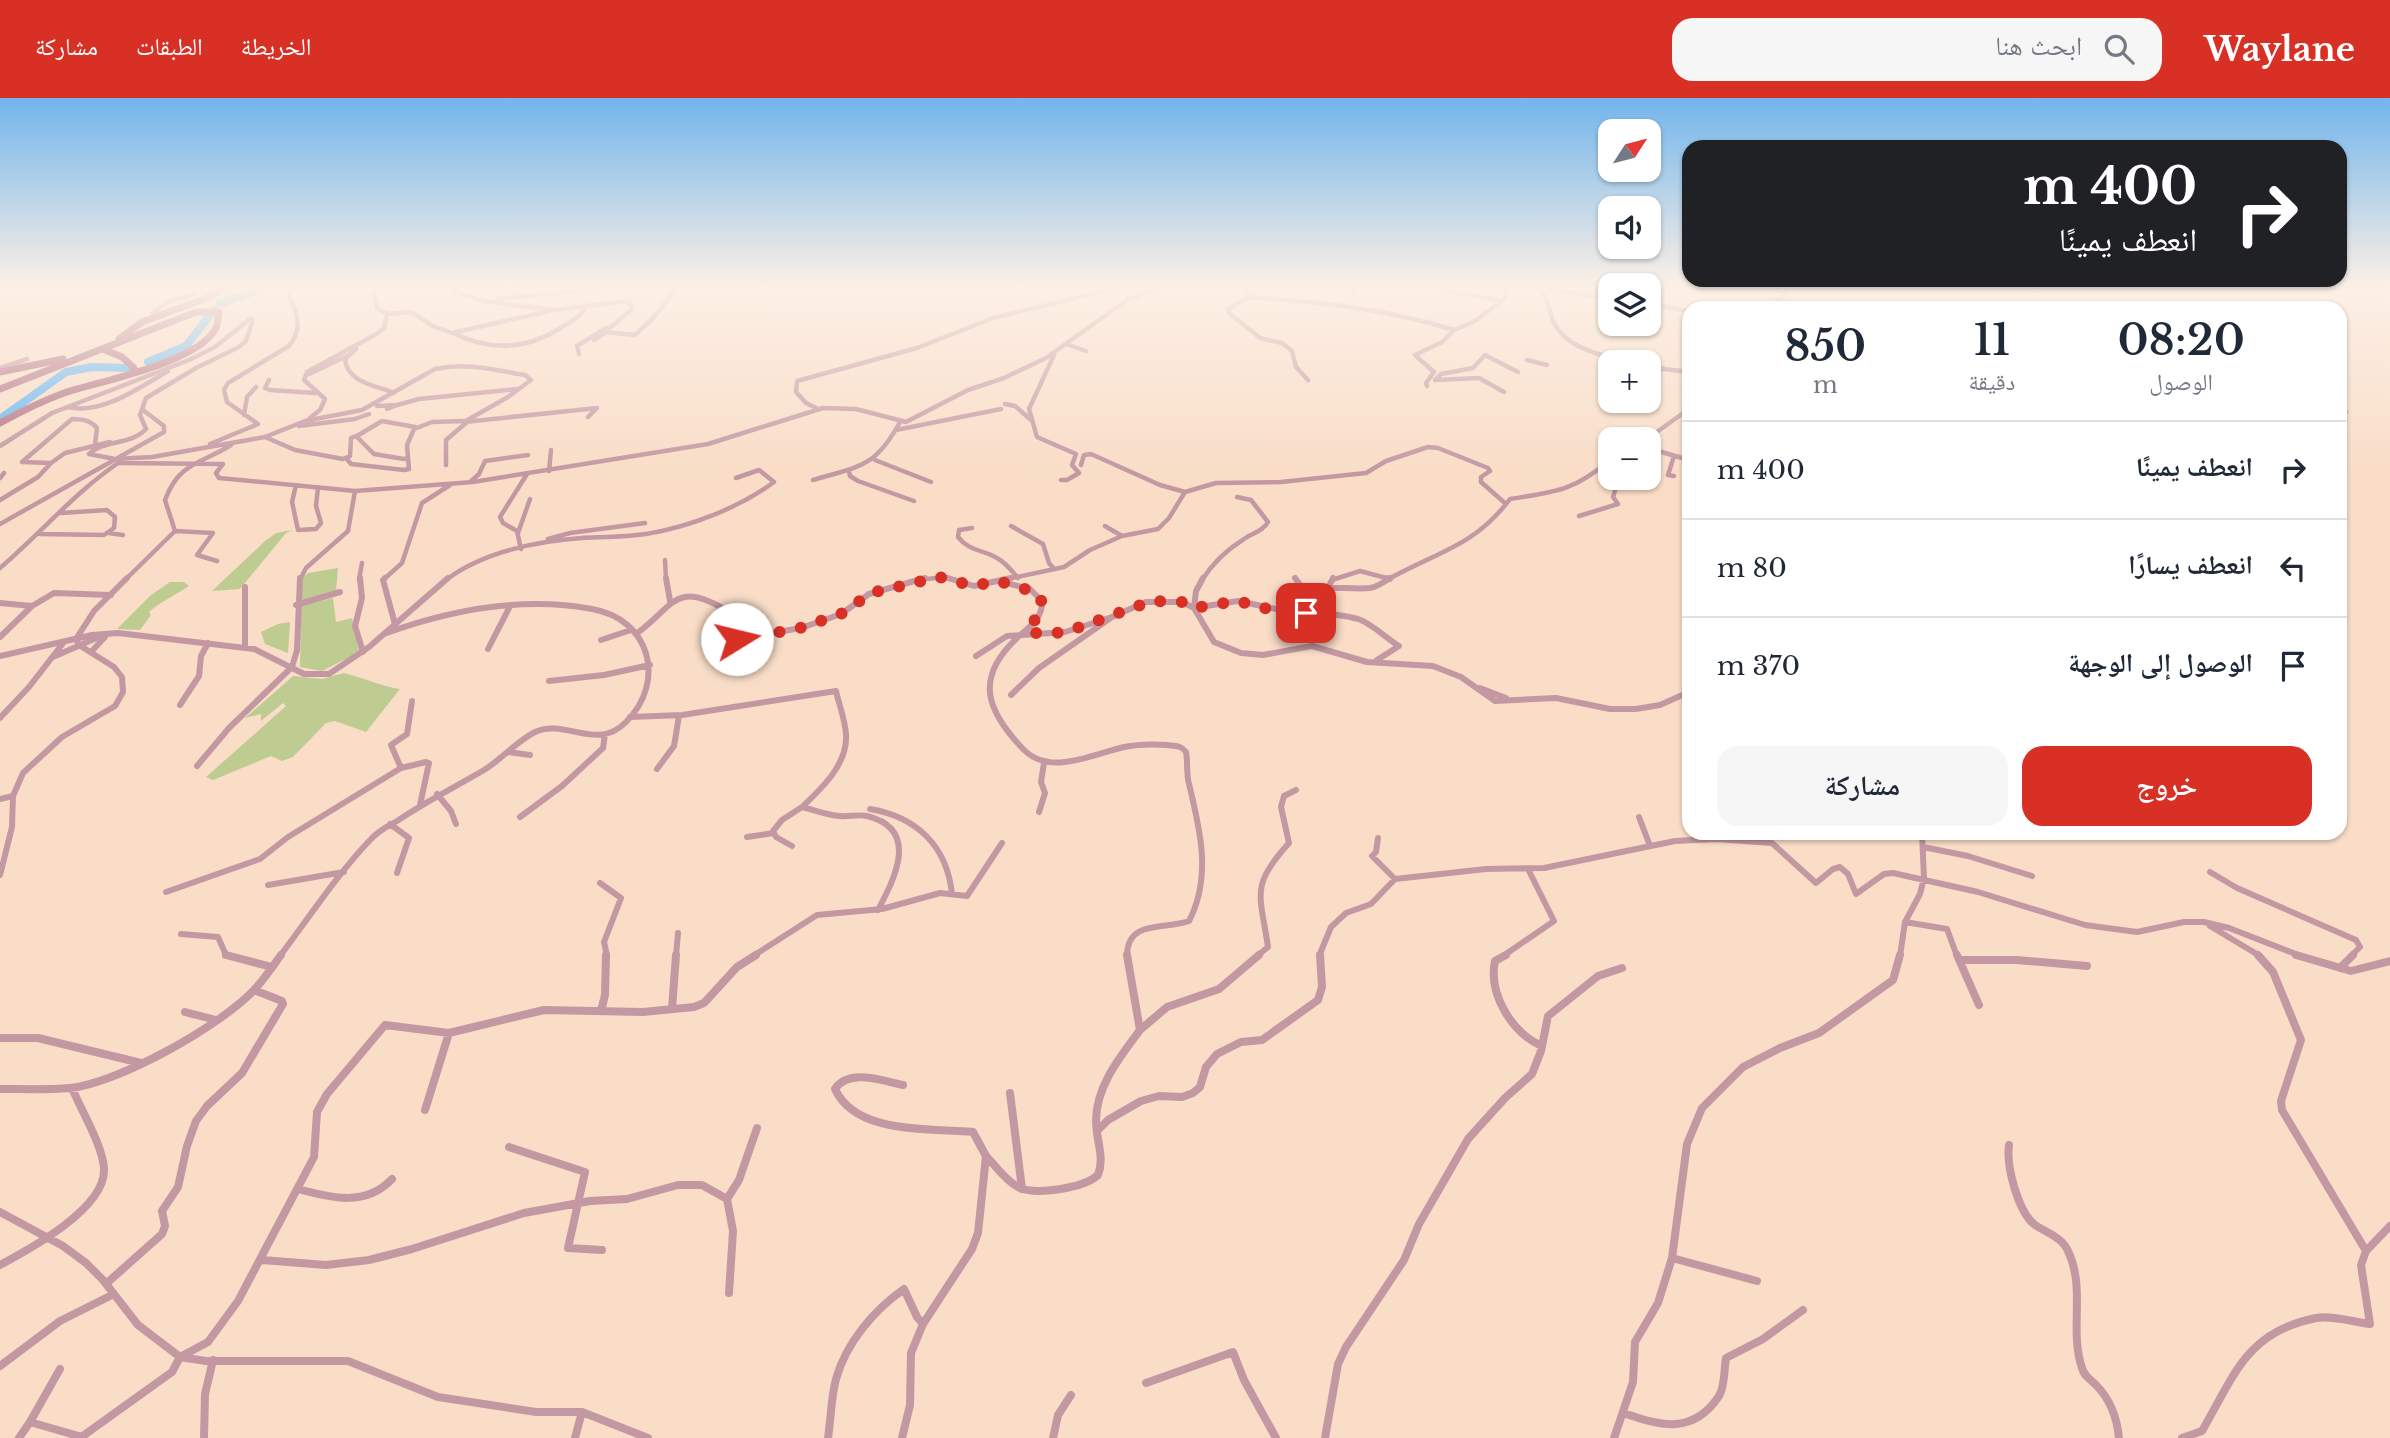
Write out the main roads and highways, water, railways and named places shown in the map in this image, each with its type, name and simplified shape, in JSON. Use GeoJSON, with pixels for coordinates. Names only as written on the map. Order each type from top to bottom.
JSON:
{"type":"FeatureCollection","features":[{"type":"Feature","properties":{"kind":"main road"},"geometry":{"type":"LineString","coordinates":[[0,370],[70,358],[101,349],[122,357],[134,368],[133,372]]}},
{"type":"Feature","properties":{"kind":"main road"},"geometry":{"type":"LineString","coordinates":[[0,389],[101,349]]}},
{"type":"Feature","properties":{"kind":"main road"},"geometry":{"type":"LineString","coordinates":[[0,423],[25,409],[71,391],[178,357],[193,349]]}},
{"type":"Feature","properties":{"kind":"waterway"},"geometry":{"type":"LineString","coordinates":[[148,362],[180,349]]}},
{"type":"Feature","properties":{"kind":"waterway"},"geometry":{"type":"LineString","coordinates":[[0,419],[66,372],[92,367],[130,368]]}}]}
